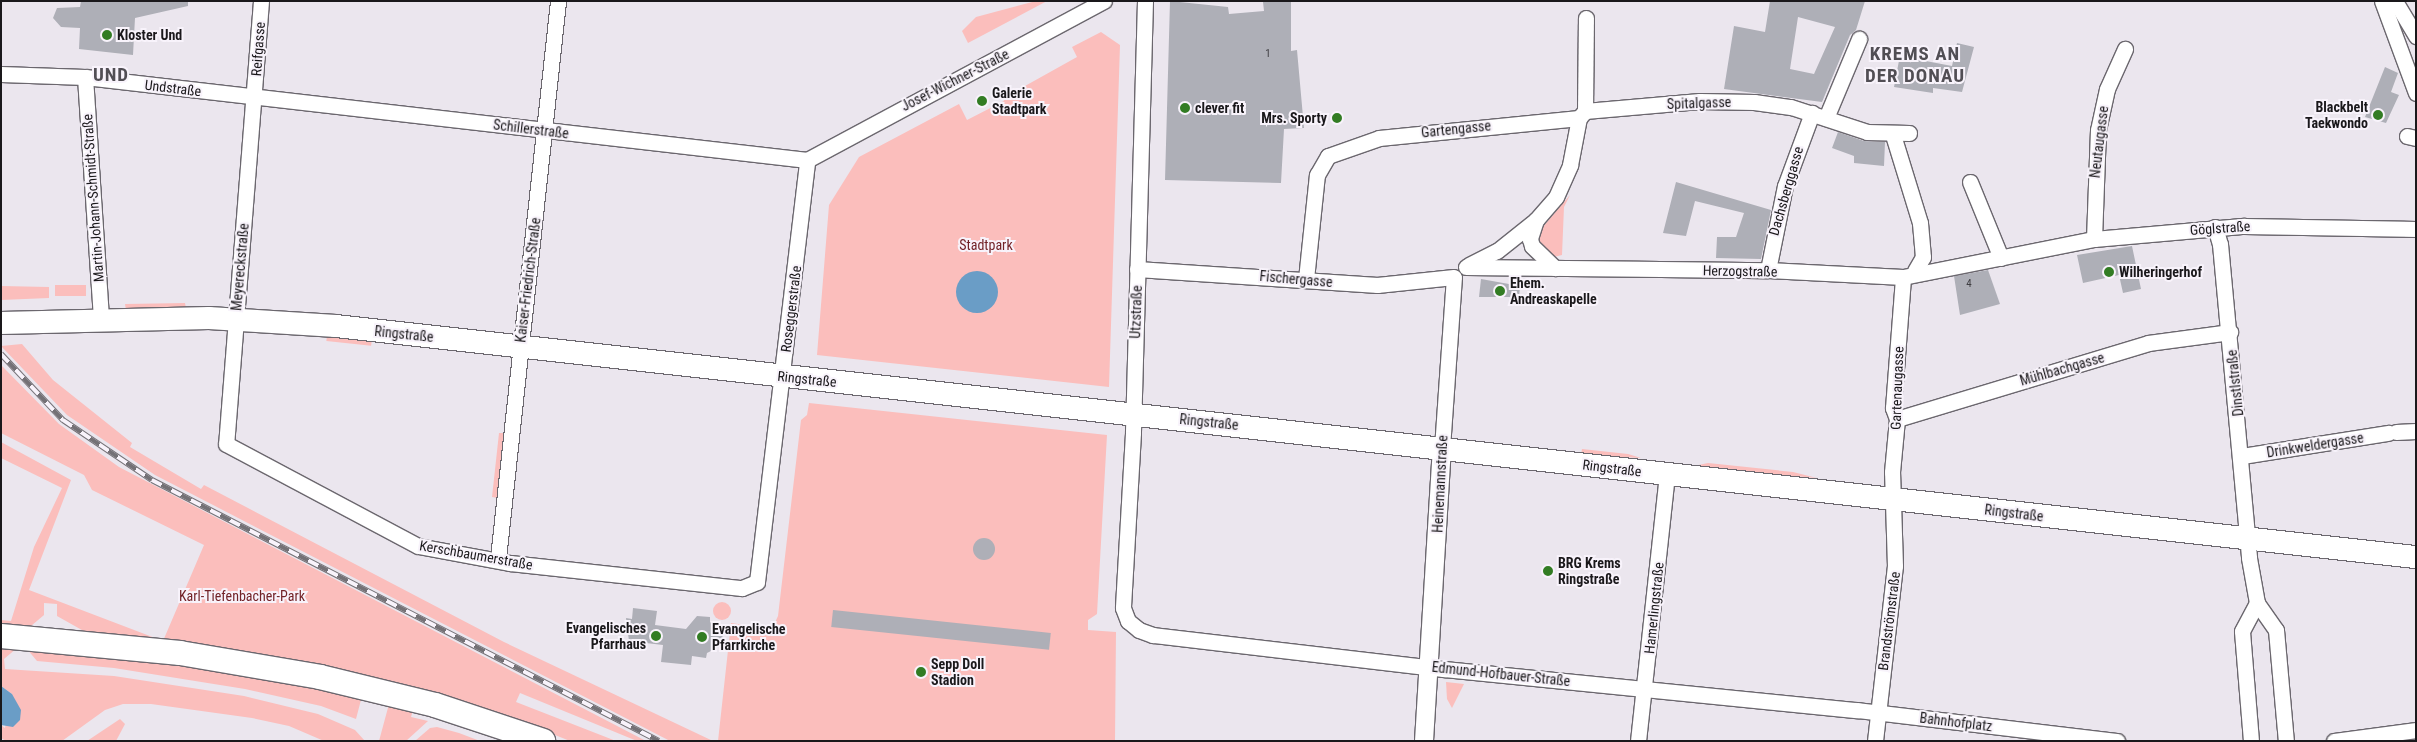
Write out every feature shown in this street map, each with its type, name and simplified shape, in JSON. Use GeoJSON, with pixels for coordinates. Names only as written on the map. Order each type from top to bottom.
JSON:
{"type":"FeatureCollection","features":[{"type":"Feature","properties":{"kind":"highway"},"geometry":{"type":"LineString","coordinates":[[1,636],[180,653],[320,676],[434,705],[543,741]]}},
{"type":"Feature","properties":{"kind":"main road","name":"Ringstraße"},"geometry":{"type":"LineString","coordinates":[[1,323],[236,319],[520,346],[1442,448],[1667,484],[1894,500],[2416,557]]}},
{"type":"Feature","properties":{"kind":"street","name":"Reifgasse"},"geometry":{"type":"LineString","coordinates":[[255,98],[262,1]]}},
{"type":"Feature","properties":{"kind":"street","name":"Kaiser-Friedrich-Straße"},"geometry":{"type":"LineString","coordinates":[[498,558],[558,1]]}},
{"type":"Feature","properties":{"kind":"street","name":"Josef-Wichner-Straße"},"geometry":{"type":"LineString","coordinates":[[807,160],[1104,1]]}},
{"type":"Feature","properties":{"kind":"street","name":"Utzstraße"},"geometry":{"type":"LineString","coordinates":[[1128,621],[1123,608],[1133,414],[1145,1]]}},
{"type":"Feature","properties":{"kind":"street"},"geometry":{"type":"LineString","coordinates":[[2382,1],[2416,93]]}},
{"type":"Feature","properties":{"kind":"street"},"geometry":{"type":"LineString","coordinates":[[2395,1],[2416,36]]}},
{"type":"Feature","properties":{"kind":"street"},"geometry":{"type":"LineString","coordinates":[[1460,272],[1497,251],[1536,220],[1564,181],[1582,115],[1586,18]]}},
{"type":"Feature","properties":{"kind":"street","name":"Dachsberggasse"},"geometry":{"type":"LineString","coordinates":[[1768,270],[1785,186],[1859,39]]}},
{"type":"Feature","properties":{"kind":"street","name":"Neutaugasse"},"geometry":{"type":"LineString","coordinates":[[2094,238],[2098,130],[2107,89],[2125,49]]}},
{"type":"Feature","properties":{"kind":"street","name":"Undstraße"},"geometry":{"type":"LineString","coordinates":[[1,74],[85,77],[255,98]]}},
{"type":"Feature","properties":{"kind":"street","name":"Martin-Johann-Schmidt-Straße"},"geometry":{"type":"LineString","coordinates":[[85,77],[102,320]]}},
{"type":"Feature","properties":{"kind":"street","name":"Schillerstraße"},"geometry":{"type":"LineString","coordinates":[[255,98],[807,160]]}},
{"type":"Feature","properties":{"kind":"street","name":"Meyereckstraße"},"geometry":{"type":"LineString","coordinates":[[224,435],[255,98]]}},
{"type":"Feature","properties":{"kind":"street","name":"Spitalgasse"},"geometry":{"type":"LineString","coordinates":[[1582,115],[1731,101],[1791,107],[1867,132],[1893,135],[1909,133]]}},
{"type":"Feature","properties":{"kind":"street","name":"Gartengasse"},"geometry":{"type":"LineString","coordinates":[[1306,279],[1317,175],[1328,156],[1360,143],[1399,134],[1582,115]]}},
{"type":"Feature","properties":{"kind":"street","name":"Gartenaugasse"},"geometry":{"type":"LineString","coordinates":[[1893,135],[1912,193],[1923,243],[1923,257],[1909,274],[1894,392],[1897,419],[1892,472],[1894,500]]}},
{"type":"Feature","properties":{"kind":"street","name":"Roseggerstraße"},"geometry":{"type":"LineString","coordinates":[[759,576],[807,160]]}},
{"type":"Feature","properties":{"kind":"street"},"geometry":{"type":"LineString","coordinates":[[1970,182],[2001,258]]}},
{"type":"Feature","properties":{"kind":"street"},"geometry":{"type":"LineString","coordinates":[[1536,220],[1530,239],[1532,246],[1555,268]]}},
{"type":"Feature","properties":{"kind":"street","name":"Göglstraße"},"geometry":{"type":"LineString","coordinates":[[2001,258],[2094,238],[2214,228],[2329,226],[2414,232]]}},
{"type":"Feature","properties":{"kind":"street","name":"Dinstlstraße"},"geometry":{"type":"LineString","coordinates":[[2214,228],[2220,244],[2230,332],[2249,539]]}},
{"type":"Feature","properties":{"kind":"street","name":"Herzogstraße"},"geometry":{"type":"LineString","coordinates":[[1460,272],[1555,268],[1768,270],[1909,274],[2001,258]]}},
{"type":"Feature","properties":{"kind":"street","name":"Fischergasse"},"geometry":{"type":"LineString","coordinates":[[1137,269],[1377,285],[1460,272]]}},
{"type":"Feature","properties":{"kind":"street","name":"Heinemannstraße"},"geometry":{"type":"LineString","coordinates":[[1424,741],[1427,666],[1442,448],[1460,272]]}},
{"type":"Feature","properties":{"kind":"street","name":"Mühlbachgasse"},"geometry":{"type":"LineString","coordinates":[[1897,419],[2148,343],[2230,332]]}},
{"type":"Feature","properties":{"kind":"street","name":"Drinkweldergasse"},"geometry":{"type":"LineString","coordinates":[[2242,456],[2416,431]]}},
{"type":"Feature","properties":{"kind":"street","name":"Kerschbaumerstraße"},"geometry":{"type":"LineString","coordinates":[[224,435],[226,444],[234,451],[418,546],[498,558],[510,563],[729,587],[748,588],[759,576]]}},
{"type":"Feature","properties":{"kind":"street","name":"Hamerlingstraße"},"geometry":{"type":"LineString","coordinates":[[1638,741],[1667,484]]}},
{"type":"Feature","properties":{"kind":"street","name":"Brandströmstraße"},"geometry":{"type":"LineString","coordinates":[[1875,741],[1895,566],[1894,500]]}},
{"type":"Feature","properties":{"kind":"street"},"geometry":{"type":"LineString","coordinates":[[2249,539],[2258,603],[2276,630],[2286,741]]}},
{"type":"Feature","properties":{"kind":"street"},"geometry":{"type":"LineString","coordinates":[[2251,741],[2242,631],[2258,603]]}},
{"type":"Feature","properties":{"kind":"street","name":"Edmund-Hofbauer-Straße"},"geometry":{"type":"LineString","coordinates":[[1128,621],[1153,635],[1427,666],[1878,712]]}},
{"type":"Feature","properties":{"kind":"street","name":"Heinemannstraße"},"geometry":{"type":"LineString","coordinates":[[1426,690],[1436,741]]}},
{"type":"Feature","properties":{"kind":"street","name":"Bahnhofplatz"},"geometry":{"type":"LineString","coordinates":[[1878,712],[2064,737],[2116,741]]}},
{"type":"Feature","properties":{"kind":"street"},"geometry":{"type":"LineString","coordinates":[[2334,741],[2416,730]]}},
{"type":"Feature","properties":{"kind":"green space"},"geometry":{"type":"Polygon","coordinates":[[[1036,1],[1047,1],[968,43],[962,31],[976,17],[1036,1]]]}},
{"type":"Feature","properties":{"kind":"green space","name":"Stadtpark"},"geometry":{"type":"Polygon","coordinates":[[[1101,32],[1120,45],[1109,387],[817,355],[829,205],[859,157],[959,104],[967,120],[1004,101],[1002,95],[1015,88],[1016,91],[1077,57],[1072,47],[1101,32]]]}},
{"type":"Feature","properties":{"kind":"green space"},"geometry":{"type":"Polygon","coordinates":[[[1570,195],[1564,207],[1562,255],[1554,257],[1542,252],[1536,235],[1570,195]]]}},
{"type":"Feature","properties":{"kind":"green space"},"geometry":{"type":"Polygon","coordinates":[[[55,285],[86,285],[86,296],[55,296],[55,285]]]}},
{"type":"Feature","properties":{"kind":"green space"},"geometry":{"type":"Polygon","coordinates":[[[1,286],[49,287],[49,298],[1,300],[1,286]]]}},
{"type":"Feature","properties":{"kind":"green space"},"geometry":{"type":"Polygon","coordinates":[[[185,303],[186,308],[126,310],[125,304],[185,303]]]}},
{"type":"Feature","properties":{"kind":"green space"},"geometry":{"type":"Polygon","coordinates":[[[327,335],[372,340],[371,346],[326,341],[327,335]]]}},
{"type":"Feature","properties":{"kind":"green space"},"geometry":{"type":"Polygon","coordinates":[[[22,344],[53,380],[132,443],[130,447],[201,489],[204,485],[504,642],[713,741],[670,741],[155,475],[67,415],[1,346],[22,344]]]}},
{"type":"Feature","properties":{"kind":"green space","name":"Karl-Tiefenbacher-Park"},"geometry":{"type":"Polygon","coordinates":[[[1,365],[59,424],[119,467],[646,741],[637,741],[520,693],[516,702],[616,741],[570,741],[545,731],[89,634],[57,616],[57,604],[44,603],[44,615],[31,626],[1,624],[1,620],[11,621],[34,547],[62,488],[1,458],[1,442],[71,480],[29,590],[163,641],[204,545],[92,490],[84,475],[1,433],[1,365]]]}},
{"type":"Feature","properties":{"kind":"green space"},"geometry":{"type":"Polygon","coordinates":[[[809,403],[1107,435],[1097,614],[1088,620],[1088,630],[1116,632],[1115,741],[718,741],[731,623],[772,629],[778,616],[801,420],[807,415],[809,403]]]}},
{"type":"Feature","properties":{"kind":"green space"},"geometry":{"type":"Polygon","coordinates":[[[499,433],[504,433],[498,498],[492,497],[499,433]]]}},
{"type":"Feature","properties":{"kind":"green space"},"geometry":{"type":"Polygon","coordinates":[[[1582,449],[1628,454],[1641,458],[1581,455],[1582,449]]]}},
{"type":"Feature","properties":{"kind":"green space"},"geometry":{"type":"Polygon","coordinates":[[[1708,463],[1793,472],[1817,478],[1689,467],[1708,463]]]}},
{"type":"Feature","properties":{"kind":"green space"},"geometry":{"type":"Polygon","coordinates":[[[722,602],[728,605],[731,611],[728,617],[722,620],[716,617],[713,611],[716,605],[722,602]]]}},
{"type":"Feature","properties":{"kind":"green space"},"geometry":{"type":"Polygon","coordinates":[[[1,644],[17,648],[4,659],[5,669],[114,676],[244,696],[318,714],[355,730],[365,741],[324,741],[289,726],[252,718],[151,704],[123,704],[105,710],[62,741],[6,741],[1,738],[1,725],[5,728],[12,694],[1,686],[1,644]]]}},
{"type":"Feature","properties":{"kind":"green space"},"geometry":{"type":"Polygon","coordinates":[[[27,649],[178,662],[362,696],[356,719],[321,706],[245,689],[114,668],[37,661],[27,649]]]}},
{"type":"Feature","properties":{"kind":"green space"},"geometry":{"type":"Polygon","coordinates":[[[1446,682],[1464,684],[1452,708],[1447,699],[1446,682]]]}},
{"type":"Feature","properties":{"kind":"green space"},"geometry":{"type":"Polygon","coordinates":[[[389,704],[413,710],[411,717],[428,721],[406,741],[379,741],[389,704]]]}},
{"type":"Feature","properties":{"kind":"green space"},"geometry":{"type":"Polygon","coordinates":[[[120,719],[125,724],[116,741],[87,741],[120,719]]]}},
{"type":"Feature","properties":{"kind":"green space"},"geometry":{"type":"Polygon","coordinates":[[[437,727],[480,741],[415,741],[430,728],[437,727]]]}},
{"type":"Feature","properties":{"kind":"water"},"geometry":{"type":"Polygon","coordinates":[[[981,271],[989,274],[995,280],[998,292],[995,304],[989,310],[973,313],[965,310],[959,304],[956,288],[959,280],[965,274],[981,271]]]}},
{"type":"Feature","properties":{"kind":"water"},"geometry":{"type":"Polygon","coordinates":[[[1,686],[12,694],[21,710],[20,720],[13,727],[1,725],[1,686]]]}},
{"type":"Feature","properties":{"kind":"building","name":"Kloster Und"},"geometry":{"type":"Polygon","coordinates":[[[81,1],[188,1],[188,6],[135,18],[133,55],[79,49],[80,28],[61,27],[53,18],[57,8],[80,7],[81,1]]]}},
{"type":"Feature","properties":{"kind":"building"},"geometry":{"type":"Polygon","coordinates":[[[1170,1],[1228,7],[1229,14],[1264,11],[1263,2],[1291,2],[1291,51],[1297,50],[1304,128],[1284,129],[1281,183],[1165,180],[1170,1]]]}},
{"type":"Feature","properties":{"kind":"building"},"geometry":{"type":"Polygon","coordinates":[[[1770,1],[1865,1],[1856,30],[1850,35],[1822,102],[1724,89],[1734,26],[1765,32],[1770,1]],[[1798,17],[1790,69],[1814,74],[1835,27],[1798,17]]]}},
{"type":"Feature","properties":{"kind":"building"},"geometry":{"type":"Polygon","coordinates":[[[1957,43],[1974,47],[1962,92],[1933,88],[1933,93],[1894,87],[1901,50],[1912,52],[1910,58],[1952,66],[1957,43]]]}},
{"type":"Feature","properties":{"kind":"building"},"geometry":{"type":"Polygon","coordinates":[[[2385,67],[2398,73],[2391,92],[2399,95],[2386,123],[2365,117],[2385,67]]]}},
{"type":"Feature","properties":{"kind":"building"},"geometry":{"type":"Polygon","coordinates":[[[1838,132],[1864,141],[1885,142],[1884,166],[1854,163],[1854,156],[1832,148],[1838,132]]]}},
{"type":"Feature","properties":{"kind":"building"},"geometry":{"type":"Polygon","coordinates":[[[1676,182],[1771,210],[1761,259],[1716,258],[1717,237],[1736,237],[1744,213],[1695,201],[1686,236],[1663,233],[1676,182]]]}},
{"type":"Feature","properties":{"kind":"building","name":"Wilheringerhof"},"geometry":{"type":"Polygon","coordinates":[[[2132,246],[2141,289],[2123,293],[2119,275],[2083,283],[2077,255],[2132,246]]]}},
{"type":"Feature","properties":{"kind":"building"},"geometry":{"type":"Polygon","coordinates":[[[1988,270],[2000,304],[1960,315],[1954,276],[1988,270]]]}},
{"type":"Feature","properties":{"kind":"building","name":"Ehem. Andreaskapelle"},"geometry":{"type":"Polygon","coordinates":[[[1481,279],[1520,286],[1519,297],[1479,297],[1481,279]]]}},
{"type":"Feature","properties":{"kind":"building"},"geometry":{"type":"Polygon","coordinates":[[[984,538],[992,541],[995,549],[992,557],[984,560],[976,557],[973,549],[976,541],[984,538]]]}},
{"type":"Feature","properties":{"kind":"building","name":"Evangelisches Pfarrhaus"},"geometry":{"type":"Polygon","coordinates":[[[633,608],[657,611],[655,625],[686,629],[697,616],[710,617],[710,622],[723,633],[721,646],[707,653],[706,658],[692,656],[691,665],[661,662],[663,645],[629,641],[626,618],[632,619],[633,608]]]}},
{"type":"Feature","properties":{"kind":"building"},"geometry":{"type":"Polygon","coordinates":[[[833,610],[1051,633],[1049,650],[831,627],[833,610]]]}},
{"type":"Feature","properties":{"kind":"railway"},"geometry":{"type":"LineString","coordinates":[[1,354],[63,420],[152,480],[659,741]]}},
{"type":"Feature","properties":{"kind":"place","name":"Kloster Und"},"geometry":{"type":"Point","coordinates":[107,35]}},
{"type":"Feature","properties":{"kind":"place","name":"Galerie Stadtpark"},"geometry":{"type":"Point","coordinates":[982,101]}},
{"type":"Feature","properties":{"kind":"place","name":"clever fit"},"geometry":{"type":"Point","coordinates":[1185,108]}},
{"type":"Feature","properties":{"kind":"place","name":"Blackbelt Taekwondo"},"geometry":{"type":"Point","coordinates":[2378,115]}},
{"type":"Feature","properties":{"kind":"place","name":"Mrs. Sporty"},"geometry":{"type":"Point","coordinates":[1337,118]}},
{"type":"Feature","properties":{"kind":"place","name":"Wilheringerhof"},"geometry":{"type":"Point","coordinates":[2109,272]}},
{"type":"Feature","properties":{"kind":"place","name":"Ehem. Andreaskapelle"},"geometry":{"type":"Point","coordinates":[1500,291]}},
{"type":"Feature","properties":{"kind":"place","name":"BRG Krems Ringstraße"},"geometry":{"type":"Point","coordinates":[1548,571]}},
{"type":"Feature","properties":{"kind":"place","name":"Evangelisches Pfarrhaus"},"geometry":{"type":"Point","coordinates":[656,636]}},
{"type":"Feature","properties":{"kind":"place","name":"Evangelische Pfarrkirche"},"geometry":{"type":"Point","coordinates":[702,637]}},
{"type":"Feature","properties":{"kind":"place","name":"Sepp Doll Stadion"},"geometry":{"type":"Point","coordinates":[921,672]}},
{"type":"Feature","properties":{"kind":"district","name":"KREMS AN DER DONAU"},"geometry":{"type":"Point","coordinates":[1915,65]}},
{"type":"Feature","properties":{"kind":"district","name":"UND"},"geometry":{"type":"Point","coordinates":[111,75]}}]}
